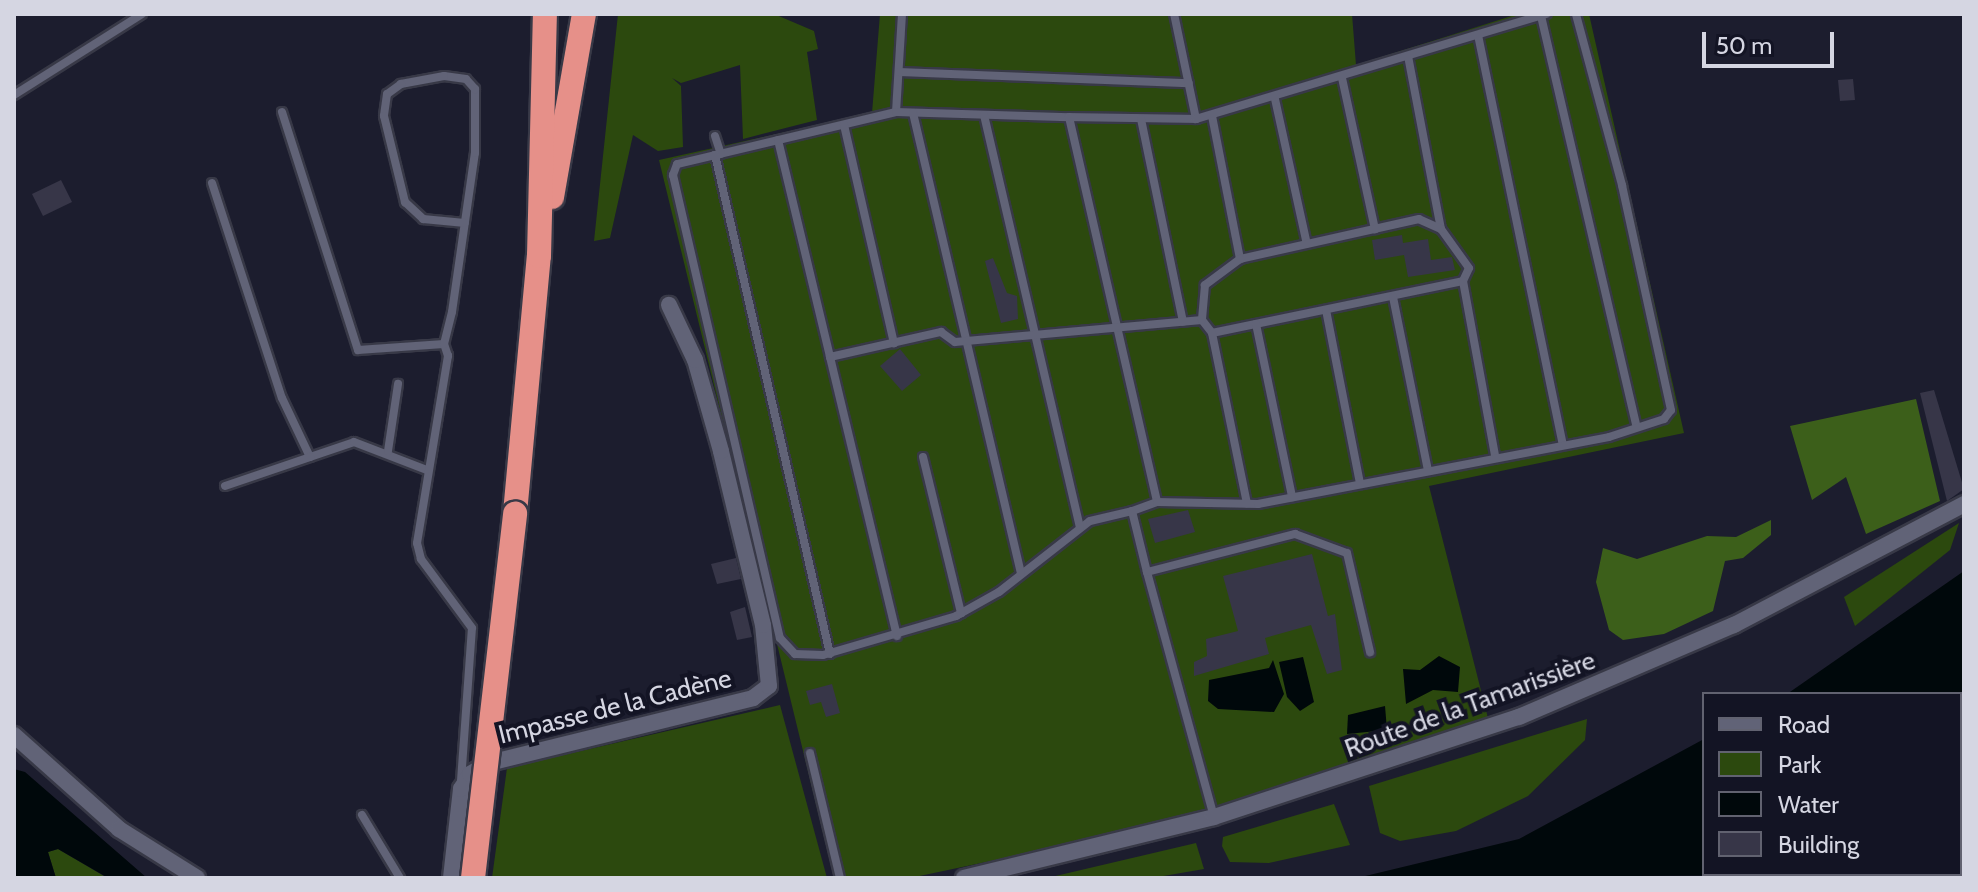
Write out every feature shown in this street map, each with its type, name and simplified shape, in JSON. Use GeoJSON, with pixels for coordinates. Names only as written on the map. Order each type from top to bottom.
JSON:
{"type":"FeatureCollection","features":[{"type":"Feature","properties":{"kind":"highway"},"geometry":{"type":"LineString","coordinates":[[473,878],[515,513],[539,256],[545,14]]}},
{"type":"Feature","properties":{"kind":"highway"},"geometry":{"type":"LineString","coordinates":[[539,256],[569,105],[581,14]]}},
{"type":"Feature","properties":{"kind":"street","name":"Impasse de la Cadène"},"geometry":{"type":"LineString","coordinates":[[461,789],[489,763],[753,698],[769,686],[763,625],[721,451],[695,360],[669,305]]}},
{"type":"Feature","properties":{"kind":"street","name":"Route de la Tamarissière"},"geometry":{"type":"LineString","coordinates":[[964,878],[1214,817],[1563,700],[1760,613],[1964,504]]}},
{"type":"Feature","properties":{"kind":"street"},"geometry":{"type":"LineString","coordinates":[[14,735],[119,829],[197,878]]}},
{"type":"Feature","properties":{"kind":"street"},"geometry":{"type":"LineString","coordinates":[[451,878],[461,789]]}},
{"type":"Feature","properties":{"kind":"lane"},"geometry":{"type":"LineString","coordinates":[[14,95],[142,14]]}},
{"type":"Feature","properties":{"kind":"lane"},"geometry":{"type":"LineString","coordinates":[[896,112],[902,14]]}},
{"type":"Feature","properties":{"kind":"lane"},"geometry":{"type":"LineString","coordinates":[[1174,14],[1196,119]]}},
{"type":"Feature","properties":{"kind":"lane"},"geometry":{"type":"LineString","coordinates":[[1576,14],[1671,410],[1651,427],[1637,427],[1292,497],[1247,503],[1157,502],[1080,527],[961,613],[897,636],[830,654],[795,654],[780,638],[678,217],[677,164],[896,112],[1196,119],[1275,99],[1544,15],[1637,427]]}},
{"type":"Feature","properties":{"kind":"lane"},"geometry":{"type":"LineString","coordinates":[[1478,35],[1563,444]]}},
{"type":"Feature","properties":{"kind":"lane"},"geometry":{"type":"LineString","coordinates":[[1408,56],[1441,229],[1469,268],[1463,281],[1495,456]]}},
{"type":"Feature","properties":{"kind":"lane"},"geometry":{"type":"LineString","coordinates":[[899,72],[1189,83]]}},
{"type":"Feature","properties":{"kind":"lane"},"geometry":{"type":"LineString","coordinates":[[461,789],[472,628],[421,559],[427,470],[448,356],[444,344],[465,223],[475,89],[466,79],[444,76],[401,84],[387,94],[384,116],[405,202],[423,219],[465,223]]}},
{"type":"Feature","properties":{"kind":"lane"},"geometry":{"type":"LineString","coordinates":[[1342,78],[1375,229]]}},
{"type":"Feature","properties":{"kind":"lane"},"geometry":{"type":"LineString","coordinates":[[1275,99],[1307,244]]}},
{"type":"Feature","properties":{"kind":"lane"},"geometry":{"type":"LineString","coordinates":[[282,112],[358,350],[444,344]]}},
{"type":"Feature","properties":{"kind":"lane"},"geometry":{"type":"LineString","coordinates":[[913,113],[1021,572]]}},
{"type":"Feature","properties":{"kind":"lane"},"geometry":{"type":"LineString","coordinates":[[984,115],[1080,527]]}},
{"type":"Feature","properties":{"kind":"lane"},"geometry":{"type":"LineString","coordinates":[[1212,116],[1240,259]]}},
{"type":"Feature","properties":{"kind":"lane"},"geometry":{"type":"LineString","coordinates":[[1069,117],[1157,502]]}},
{"type":"Feature","properties":{"kind":"lane"},"geometry":{"type":"LineString","coordinates":[[1141,119],[1183,322]]}},
{"type":"Feature","properties":{"kind":"lane"},"geometry":{"type":"LineString","coordinates":[[844,125],[894,343]]}},
{"type":"Feature","properties":{"kind":"lane"},"geometry":{"type":"LineString","coordinates":[[715,136],[830,654]]}},
{"type":"Feature","properties":{"kind":"lane"},"geometry":{"type":"LineString","coordinates":[[778,140],[897,636]]}},
{"type":"Feature","properties":{"kind":"lane"},"geometry":{"type":"LineString","coordinates":[[212,183],[282,398],[310,457]]}},
{"type":"Feature","properties":{"kind":"lane"},"geometry":{"type":"LineString","coordinates":[[1247,503],[1212,333],[1202,320],[1205,285],[1240,259],[1419,219],[1441,229]]}},
{"type":"Feature","properties":{"kind":"lane"},"geometry":{"type":"LineString","coordinates":[[1212,333],[1463,281]]}},
{"type":"Feature","properties":{"kind":"lane"},"geometry":{"type":"LineString","coordinates":[[1393,297],[1428,471]]}},
{"type":"Feature","properties":{"kind":"lane"},"geometry":{"type":"LineString","coordinates":[[1326,310],[1360,484]]}},
{"type":"Feature","properties":{"kind":"lane"},"geometry":{"type":"LineString","coordinates":[[830,357],[941,332],[966,339],[1118,332],[1202,320]]}},
{"type":"Feature","properties":{"kind":"lane"},"geometry":{"type":"LineString","coordinates":[[1256,324],[1292,497]]}},
{"type":"Feature","properties":{"kind":"lane"},"geometry":{"type":"LineString","coordinates":[[388,451],[398,384]]}},
{"type":"Feature","properties":{"kind":"lane"},"geometry":{"type":"LineString","coordinates":[[225,486],[354,442],[388,451],[427,470]]}},
{"type":"Feature","properties":{"kind":"lane"},"geometry":{"type":"LineString","coordinates":[[923,457],[961,613]]}},
{"type":"Feature","properties":{"kind":"lane"},"geometry":{"type":"LineString","coordinates":[[1132,511],[1214,817]]}},
{"type":"Feature","properties":{"kind":"lane"},"geometry":{"type":"LineString","coordinates":[[1147,572],[1295,534],[1347,553],[1370,652]]}},
{"type":"Feature","properties":{"kind":"lane"},"geometry":{"type":"LineString","coordinates":[[810,753],[840,878]]}},
{"type":"Feature","properties":{"kind":"lane"},"geometry":{"type":"LineString","coordinates":[[362,815],[400,878]]}},
{"type":"Feature","properties":{"kind":"green space"},"geometry":{"type":"Polygon","coordinates":[[[618,14],[774,14],[814,31],[818,49],[807,52],[817,120],[743,139],[740,65],[681,83],[672,78],[681,86],[683,147],[658,151],[633,135],[610,238],[594,241],[618,14]]]}},
{"type":"Feature","properties":{"kind":"green space"},"geometry":{"type":"Polygon","coordinates":[[[880,14],[1352,14],[1356,65],[1518,14],[1589,14],[1684,433],[1429,486],[1489,722],[1200,817],[910,878],[834,878],[659,160],[872,113],[880,14]]]}},
{"type":"Feature","properties":{"kind":"green space"},"geometry":{"type":"Polygon","coordinates":[[[1916,399],[1940,501],[1866,534],[1846,477],[1812,500],[1790,426],[1916,399]]]}},
{"type":"Feature","properties":{"kind":"green space"},"geometry":{"type":"Polygon","coordinates":[[[1771,520],[1771,535],[1743,558],[1725,561],[1713,611],[1664,634],[1623,640],[1609,630],[1596,582],[1603,548],[1637,559],[1707,536],[1736,537],[1771,520]]]}},
{"type":"Feature","properties":{"kind":"green space"},"geometry":{"type":"Polygon","coordinates":[[[1959,523],[1950,550],[1855,626],[1844,597],[1959,523]]]}},
{"type":"Feature","properties":{"kind":"green space"},"geometry":{"type":"Polygon","coordinates":[[[780,705],[827,878],[492,878],[507,768],[780,705]]]}},
{"type":"Feature","properties":{"kind":"green space"},"geometry":{"type":"Polygon","coordinates":[[[1587,719],[1585,740],[1528,796],[1456,831],[1400,841],[1380,833],[1369,786],[1587,719]]]}},
{"type":"Feature","properties":{"kind":"green space"},"geometry":{"type":"Polygon","coordinates":[[[1334,804],[1350,845],[1269,863],[1230,862],[1222,846],[1223,837],[1334,804]]]}},
{"type":"Feature","properties":{"kind":"green space"},"geometry":{"type":"Polygon","coordinates":[[[1196,843],[1204,869],[1152,878],[1047,878],[1196,843]]]}},
{"type":"Feature","properties":{"kind":"green space"},"geometry":{"type":"Polygon","coordinates":[[[58,849],[108,878],[56,878],[48,852],[58,849]]]}},
{"type":"Feature","properties":{"kind":"water"},"geometry":{"type":"Polygon","coordinates":[[[1964,571],[1964,851],[1962,692],[1790,692],[1964,571]]]}},
{"type":"Feature","properties":{"kind":"water"},"geometry":{"type":"Polygon","coordinates":[[[1439,656],[1460,667],[1458,692],[1433,690],[1406,704],[1403,669],[1420,670],[1439,656]]]}},
{"type":"Feature","properties":{"kind":"water"},"geometry":{"type":"Polygon","coordinates":[[[1303,657],[1314,702],[1300,711],[1287,697],[1279,662],[1303,657]]]}},
{"type":"Feature","properties":{"kind":"water"},"geometry":{"type":"Polygon","coordinates":[[[1273,660],[1284,694],[1274,712],[1218,709],[1208,701],[1209,680],[1269,668],[1273,660]]]}},
{"type":"Feature","properties":{"kind":"water"},"geometry":{"type":"Polygon","coordinates":[[[1385,706],[1387,730],[1347,734],[1348,715],[1385,706]]]}},
{"type":"Feature","properties":{"kind":"water"},"geometry":{"type":"Polygon","coordinates":[[[1702,740],[1702,876],[1357,878],[1519,839],[1702,740]]]}},
{"type":"Feature","properties":{"kind":"water"},"geometry":{"type":"Polygon","coordinates":[[[14,769],[25,772],[147,878],[108,878],[58,849],[48,852],[56,878],[14,878],[14,769]]]}},
{"type":"Feature","properties":{"kind":"building"},"geometry":{"type":"Polygon","coordinates":[[[1853,79],[1855,100],[1840,101],[1838,80],[1853,79]]]}},
{"type":"Feature","properties":{"kind":"building"},"geometry":{"type":"Polygon","coordinates":[[[61,180],[72,202],[43,216],[32,194],[61,180]]]}},
{"type":"Feature","properties":{"kind":"building"},"geometry":{"type":"Polygon","coordinates":[[[1402,235],[1403,243],[1428,239],[1431,260],[1452,257],[1455,270],[1408,277],[1404,255],[1375,260],[1372,240],[1402,235]]]}},
{"type":"Feature","properties":{"kind":"building"},"geometry":{"type":"Polygon","coordinates":[[[993,258],[1007,293],[1017,296],[1018,319],[1001,323],[985,261],[993,258]]]}},
{"type":"Feature","properties":{"kind":"building"},"geometry":{"type":"Polygon","coordinates":[[[900,349],[921,375],[902,391],[880,366],[900,349]]]}},
{"type":"Feature","properties":{"kind":"building"},"geometry":{"type":"Polygon","coordinates":[[[1934,390],[1964,489],[1947,501],[1920,393],[1934,390]]]}},
{"type":"Feature","properties":{"kind":"building"},"geometry":{"type":"Polygon","coordinates":[[[1188,510],[1195,532],[1155,543],[1148,519],[1188,510]]]}},
{"type":"Feature","properties":{"kind":"building"},"geometry":{"type":"Polygon","coordinates":[[[1312,554],[1328,616],[1335,614],[1342,670],[1327,674],[1311,625],[1265,638],[1269,654],[1194,676],[1194,662],[1207,656],[1206,639],[1238,631],[1223,576],[1312,554]]]}},
{"type":"Feature","properties":{"kind":"building"},"geometry":{"type":"Polygon","coordinates":[[[736,558],[741,579],[717,584],[711,564],[736,558]]]}},
{"type":"Feature","properties":{"kind":"building"},"geometry":{"type":"Polygon","coordinates":[[[745,607],[752,637],[737,640],[730,612],[745,607]]]}},
{"type":"Feature","properties":{"kind":"building"},"geometry":{"type":"Polygon","coordinates":[[[832,684],[840,713],[826,717],[821,702],[810,705],[806,691],[832,684]]]}}]}
